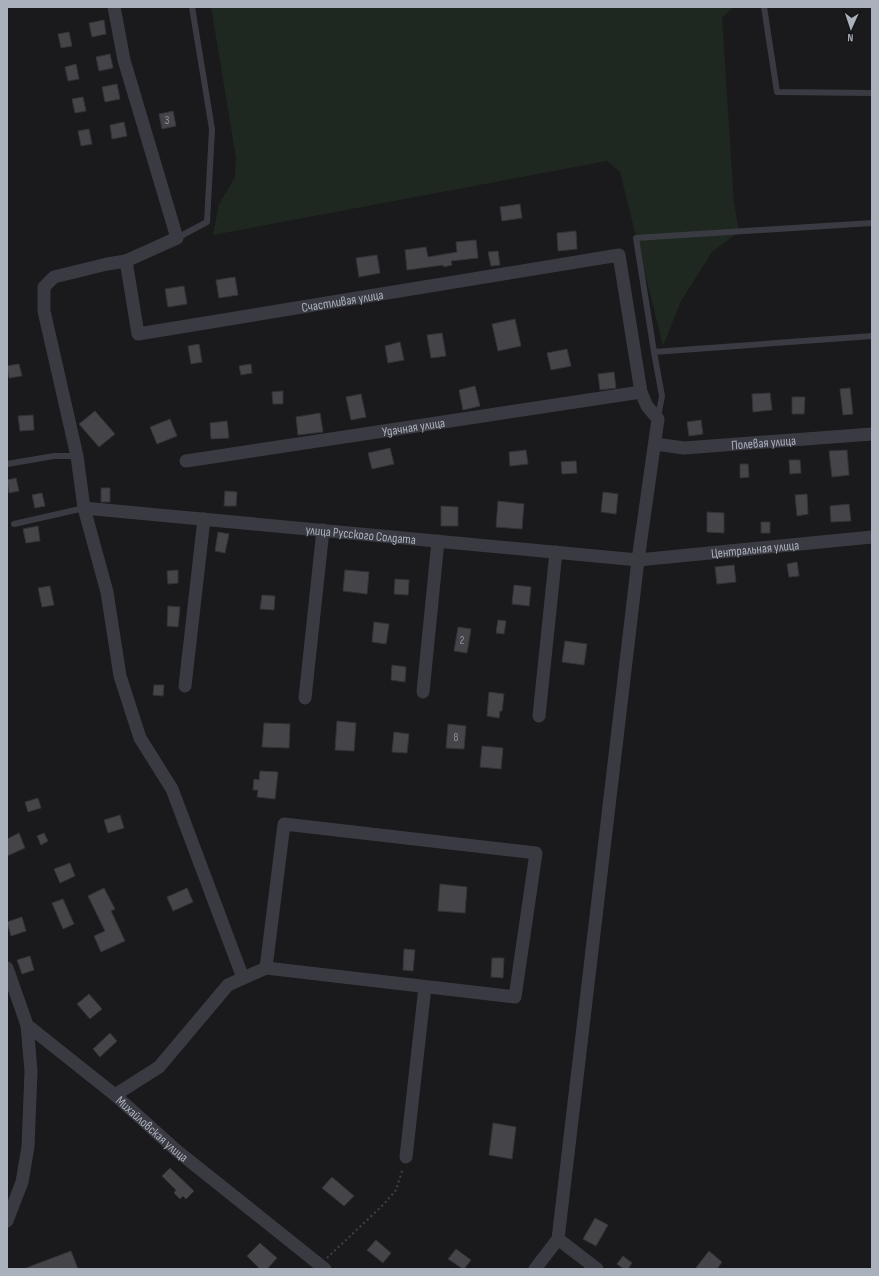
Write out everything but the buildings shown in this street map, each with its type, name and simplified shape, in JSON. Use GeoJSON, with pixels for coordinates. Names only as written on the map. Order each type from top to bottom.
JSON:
{"type":"FeatureCollection","features":[{"type":"Feature","properties":{"kind":"street"},"geometry":{"type":"LineString","coordinates":[[114,7],[124,60],[177,238],[126,261],[54,277],[44,287],[44,311],[77,456],[84,508],[107,592],[120,676],[140,738],[172,789],[243,978]]}},
{"type":"Feature","properties":{"kind":"street","name":"Счастливая улица"},"geometry":{"type":"LineString","coordinates":[[126,261],[138,334],[619,255],[641,392]]}},
{"type":"Feature","properties":{"kind":"street"},"geometry":{"type":"LineString","coordinates":[[535,1269],[558,1239],[638,560],[658,419],[647,406],[641,392]]}},
{"type":"Feature","properties":{"kind":"street","name":"Удачная улица"},"geometry":{"type":"LineString","coordinates":[[186,461],[641,392]]}},
{"type":"Feature","properties":{"kind":"street","name":"Полевая улица"},"geometry":{"type":"LineString","coordinates":[[654,444],[684,448],[872,434]]}},
{"type":"Feature","properties":{"kind":"street","name":"улица Русского Солдата"},"geometry":{"type":"LineString","coordinates":[[84,508],[638,560]]}},
{"type":"Feature","properties":{"kind":"street"},"geometry":{"type":"LineString","coordinates":[[185,686],[204,519]]}},
{"type":"Feature","properties":{"kind":"street"},"geometry":{"type":"LineString","coordinates":[[305,698],[323,530]]}},
{"type":"Feature","properties":{"kind":"street","name":"Центральная улица"},"geometry":{"type":"LineString","coordinates":[[638,560],[872,537]]}},
{"type":"Feature","properties":{"kind":"street"},"geometry":{"type":"LineString","coordinates":[[423,692],[438,541]]}},
{"type":"Feature","properties":{"kind":"street"},"geometry":{"type":"LineString","coordinates":[[539,716],[556,552]]}},
{"type":"Feature","properties":{"kind":"street"},"geometry":{"type":"LineString","coordinates":[[116,1095],[159,1067],[228,985],[266,968],[515,997],[536,853],[284,824],[266,968]]}},
{"type":"Feature","properties":{"kind":"street"},"geometry":{"type":"LineString","coordinates":[[7,968],[27,1025],[31,1071],[28,1147],[22,1182],[7,1221]]}},
{"type":"Feature","properties":{"kind":"street"},"geometry":{"type":"LineString","coordinates":[[406,1157],[425,987]]}},
{"type":"Feature","properties":{"kind":"street","name":"Михайловская улица"},"geometry":{"type":"LineString","coordinates":[[27,1025],[116,1095],[176,1150],[323,1267]]}},
{"type":"Feature","properties":{"kind":"street"},"geometry":{"type":"LineString","coordinates":[[558,1239],[597,1269]]}},
{"type":"Feature","properties":{"kind":"lane"},"geometry":{"type":"LineString","coordinates":[[177,238],[207,222],[212,129],[192,7]]}},
{"type":"Feature","properties":{"kind":"lane"},"geometry":{"type":"LineString","coordinates":[[764,7],[777,92],[872,93]]}},
{"type":"Feature","properties":{"kind":"lane"},"geometry":{"type":"LineString","coordinates":[[658,419],[662,396],[636,238],[872,222]]}},
{"type":"Feature","properties":{"kind":"lane"},"geometry":{"type":"LineString","coordinates":[[654,352],[872,336]]}},
{"type":"Feature","properties":{"kind":"lane"},"geometry":{"type":"LineString","coordinates":[[7,464],[54,456],[77,456]]}},
{"type":"Feature","properties":{"kind":"lane"},"geometry":{"type":"LineString","coordinates":[[14,524],[84,508]]}},
{"type":"Feature","properties":{"kind":"path"},"geometry":{"type":"LineString","coordinates":[[323,1267],[396,1190],[406,1157]]}},
{"type":"Feature","properties":{"kind":"shaded area"},"geometry":{"type":"Polygon","coordinates":[[[211,7],[734,7],[722,18],[734,203],[739,232],[712,252],[681,301],[663,346],[620,172],[607,161],[213,235],[219,204],[235,177],[236,158],[211,7]]]}}]}
